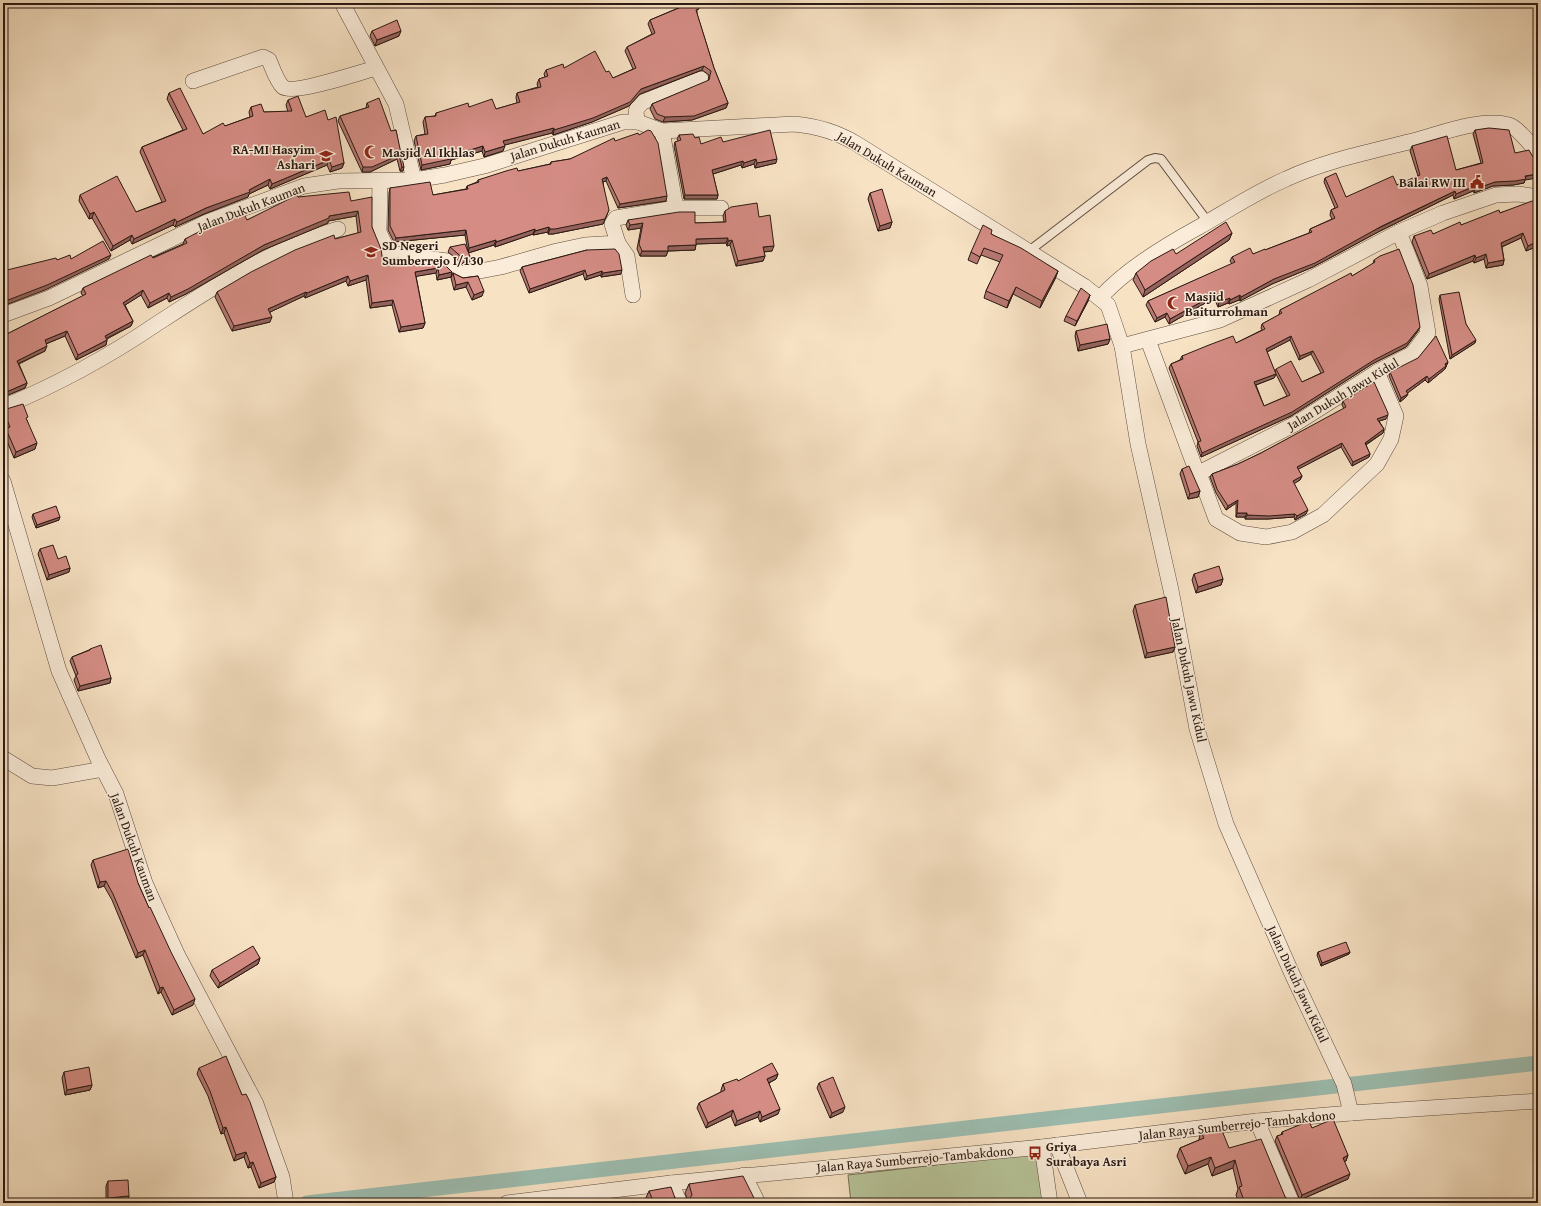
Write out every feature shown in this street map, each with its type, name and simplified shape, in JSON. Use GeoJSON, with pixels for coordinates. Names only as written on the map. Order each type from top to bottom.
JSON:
{"type":"FeatureCollection","features":[{"type":"Feature","properties":{"kind":"street"},"geometry":{"type":"LineString","coordinates":[[342,3],[396,104],[414,180]]}},
{"type":"Feature","properties":{"kind":"street"},"geometry":{"type":"LineString","coordinates":[[193,81],[263,57],[268,60],[282,86],[286,89],[303,89],[376,68]]}},
{"type":"Feature","properties":{"kind":"street"},"geometry":{"type":"LineString","coordinates":[[638,122],[635,112],[636,108],[643,102],[701,79]]}},
{"type":"Feature","properties":{"kind":"street","name":"Jalan Dukuh Kauman"},"geometry":{"type":"LineString","coordinates":[[3,315],[48,298],[207,222],[304,186],[338,181],[414,180],[484,166],[623,122],[638,122],[662,131],[794,124],[822,128],[839,134],[857,144],[1101,297],[1108,305],[1122,346]]}},
{"type":"Feature","properties":{"kind":"street"},"geometry":{"type":"LineString","coordinates":[[1101,297],[1108,289],[1177,239],[1287,179],[1355,154],[1469,126],[1498,124],[1510,125],[1538,154]]}},
{"type":"Feature","properties":{"kind":"street"},"geometry":{"type":"LineString","coordinates":[[662,131],[676,208]]}},
{"type":"Feature","properties":{"kind":"street"},"geometry":{"type":"LineString","coordinates":[[380,181],[379,232],[389,252],[447,261],[462,274],[500,267],[557,251],[585,245],[618,243]]}},
{"type":"Feature","properties":{"kind":"street"},"geometry":{"type":"LineString","coordinates":[[1122,346],[1220,320],[1308,280],[1399,232],[1443,213],[1496,195],[1518,194],[1538,198]]}},
{"type":"Feature","properties":{"kind":"street"},"geometry":{"type":"LineString","coordinates":[[633,295],[627,256],[618,243],[612,224],[616,218],[676,208],[721,208]]}},
{"type":"Feature","properties":{"kind":"street"},"geometry":{"type":"LineString","coordinates":[[3,407],[28,396],[105,355],[143,333],[194,298],[240,270],[290,246],[338,228]]}},
{"type":"Feature","properties":{"kind":"street","name":"Jalan Dukuh Jawu Kidul"},"geometry":{"type":"LineString","coordinates":[[1199,473],[1295,424],[1377,372],[1412,354],[1427,335],[1420,286],[1399,232]]}},
{"type":"Feature","properties":{"kind":"street"},"geometry":{"type":"LineString","coordinates":[[1148,340],[1196,470],[1199,473],[1216,519],[1240,532],[1266,537],[1292,532],[1322,515],[1377,464],[1391,439],[1396,416],[1377,372]]}},
{"type":"Feature","properties":{"kind":"street","name":"Jalan Dukuh Jawu Kidul"},"geometry":{"type":"LineString","coordinates":[[1122,346],[1138,444],[1171,590],[1197,729],[1226,824],[1349,1103]]}},
{"type":"Feature","properties":{"kind":"street","name":"Jalan Dukuh Kauman"},"geometry":{"type":"LineString","coordinates":[[3,481],[58,671],[116,794],[145,884],[171,940],[256,1104],[282,1177],[286,1203]]}},
{"type":"Feature","properties":{"kind":"street"},"geometry":{"type":"LineString","coordinates":[[3,758],[32,776],[52,778],[103,769]]}},
{"type":"Feature","properties":{"kind":"street","name":"Jalan Raya Sumberrejo-Tambakdono"},"geometry":{"type":"LineString","coordinates":[[507,1203],[578,1199],[671,1182],[1042,1147],[1257,1121],[1349,1103],[1538,1101]]}},
{"type":"Feature","properties":{"kind":"street"},"geometry":{"type":"LineString","coordinates":[[1257,1121],[1292,1203]]}},
{"type":"Feature","properties":{"kind":"street"},"geometry":{"type":"LineString","coordinates":[[1057,1145],[1080,1203]]}},
{"type":"Feature","properties":{"kind":"street"},"geometry":{"type":"LineString","coordinates":[[1042,1147],[1050,1203]]}},
{"type":"Feature","properties":{"kind":"street"},"geometry":{"type":"LineString","coordinates":[[744,1175],[758,1203]]}},
{"type":"Feature","properties":{"kind":"street"},"geometry":{"type":"LineString","coordinates":[[671,1182],[680,1203]]}},
{"type":"Feature","properties":{"kind":"street"},"geometry":{"type":"LineString","coordinates":[[1048,1184],[1058,1203]]}},
{"type":"Feature","properties":{"kind":"lane"},"geometry":{"type":"LineString","coordinates":[[1029,251],[1148,160],[1155,158],[1161,159],[1208,222]]}},
{"type":"Feature","properties":{"kind":"green space"},"geometry":{"type":"Polygon","coordinates":[[[1040,1153],[1046,1203],[851,1203],[848,1175],[1040,1153]]]}},
{"type":"Feature","properties":{"kind":"building"},"geometry":{"type":"Polygon","coordinates":[[[685,3],[697,3],[699,9],[696,10],[714,68],[728,103],[694,116],[665,117],[657,114],[652,104],[709,80],[711,71],[704,66],[641,89],[630,102],[593,118],[554,130],[554,128],[503,141],[505,146],[485,152],[483,146],[451,156],[451,159],[422,165],[416,136],[428,134],[425,117],[436,116],[436,113],[468,103],[469,107],[492,99],[496,109],[520,102],[517,93],[541,87],[539,79],[548,76],[546,70],[563,64],[564,68],[595,51],[606,72],[609,71],[613,78],[636,68],[627,47],[655,33],[650,20],[686,5],[685,3]]]}},
{"type":"Feature","properties":{"kind":"building"},"geometry":{"type":"Polygon","coordinates":[[[397,20],[401,31],[377,40],[372,31],[397,20]]]}},
{"type":"Feature","properties":{"kind":"building"},"geometry":{"type":"Polygon","coordinates":[[[180,88],[203,134],[223,123],[225,126],[253,116],[251,107],[261,104],[264,112],[292,111],[288,100],[298,96],[306,117],[325,110],[328,120],[336,117],[344,163],[332,167],[329,160],[272,184],[270,179],[249,190],[250,192],[206,208],[177,222],[175,219],[134,239],[132,235],[113,246],[94,212],[90,214],[80,195],[117,176],[136,212],[166,201],[142,147],[187,129],[169,93],[180,88]]]}},
{"type":"Feature","properties":{"kind":"building"},"geometry":{"type":"Polygon","coordinates":[[[379,98],[391,131],[396,130],[404,167],[402,167],[399,155],[372,167],[363,167],[340,116],[369,107],[367,103],[379,98]]]}},
{"type":"Feature","properties":{"kind":"building"},"geometry":{"type":"Polygon","coordinates":[[[1489,128],[1509,130],[1515,153],[1529,150],[1533,157],[1538,159],[1538,174],[1525,176],[1526,179],[1495,182],[1475,189],[1475,186],[1456,194],[1455,191],[1382,226],[1315,263],[1274,279],[1241,297],[1240,295],[1230,300],[1230,298],[1219,302],[1216,294],[1170,319],[1167,313],[1157,318],[1148,301],[1235,262],[1232,257],[1250,248],[1253,254],[1265,250],[1312,232],[1310,229],[1335,218],[1331,210],[1338,207],[1325,178],[1336,173],[1346,197],[1393,176],[1397,185],[1420,175],[1412,146],[1447,136],[1456,170],[1483,163],[1475,130],[1489,128]]]}},
{"type":"Feature","properties":{"kind":"building"},"geometry":{"type":"Polygon","coordinates":[[[648,130],[651,131],[658,143],[667,196],[620,204],[607,177],[602,179],[609,210],[605,219],[555,229],[550,229],[549,227],[535,231],[535,229],[496,242],[496,240],[469,248],[466,230],[396,238],[390,226],[390,188],[430,182],[433,195],[468,189],[467,186],[479,182],[478,180],[517,168],[518,171],[551,164],[551,162],[570,159],[614,138],[615,141],[638,133],[639,135],[648,130]]]}},
{"type":"Feature","properties":{"kind":"building"},"geometry":{"type":"Polygon","coordinates":[[[770,130],[777,159],[757,163],[756,159],[744,163],[743,161],[712,170],[718,195],[685,195],[675,142],[681,140],[679,135],[693,134],[695,138],[699,137],[701,144],[721,137],[723,142],[770,130]]]}},
{"type":"Feature","properties":{"kind":"building"},"geometry":{"type":"Polygon","coordinates":[[[882,189],[892,222],[880,226],[870,193],[882,189]]]}},
{"type":"Feature","properties":{"kind":"building"},"geometry":{"type":"Polygon","coordinates":[[[349,192],[351,201],[372,197],[372,227],[381,249],[383,262],[399,258],[401,261],[407,259],[445,265],[452,272],[439,275],[438,268],[415,272],[425,323],[401,327],[393,300],[372,303],[368,275],[350,281],[348,276],[307,293],[306,292],[268,309],[272,317],[234,326],[217,292],[251,272],[295,250],[334,235],[335,239],[361,232],[358,211],[329,216],[329,218],[264,245],[188,289],[171,297],[169,293],[150,303],[143,290],[123,303],[133,321],[105,336],[107,340],[78,355],[67,331],[45,340],[47,346],[17,361],[27,383],[4,393],[3,336],[86,294],[83,288],[151,255],[153,258],[187,243],[185,239],[212,225],[244,214],[247,220],[297,195],[298,197],[349,192]]]}},
{"type":"Feature","properties":{"kind":"building"},"geometry":{"type":"Polygon","coordinates":[[[1532,201],[1538,201],[1538,241],[1528,246],[1523,233],[1501,243],[1504,260],[1488,263],[1486,254],[1476,258],[1475,255],[1429,274],[1414,236],[1431,230],[1433,234],[1460,222],[1461,225],[1499,210],[1500,213],[1532,201]]]}},
{"type":"Feature","properties":{"kind":"building"},"geometry":{"type":"Polygon","coordinates":[[[757,203],[759,217],[770,215],[774,246],[763,247],[765,256],[738,261],[732,240],[728,241],[728,238],[696,239],[696,245],[668,246],[668,251],[642,251],[639,244],[643,223],[630,225],[628,220],[679,212],[695,212],[695,223],[726,222],[725,211],[731,207],[757,203]]]}},
{"type":"Feature","properties":{"kind":"building"},"geometry":{"type":"Polygon","coordinates":[[[1226,222],[1232,233],[1145,290],[1136,273],[1151,261],[1173,249],[1176,254],[1226,222]]]}},
{"type":"Feature","properties":{"kind":"building"},"geometry":{"type":"Polygon","coordinates":[[[983,225],[992,230],[991,234],[1021,248],[1058,271],[1042,301],[1016,287],[1009,301],[986,291],[1003,255],[984,248],[980,257],[971,252],[983,225]]]}},
{"type":"Feature","properties":{"kind":"building"},"geometry":{"type":"Polygon","coordinates":[[[103,241],[111,255],[47,285],[3,302],[3,271],[56,258],[57,260],[70,255],[71,259],[103,241]]]}},
{"type":"Feature","properties":{"kind":"building"},"geometry":{"type":"Polygon","coordinates":[[[465,244],[471,259],[465,260],[450,247],[465,244]]]}},
{"type":"Feature","properties":{"kind":"building"},"geometry":{"type":"Polygon","coordinates":[[[615,249],[619,254],[622,270],[603,273],[602,271],[587,276],[585,270],[530,289],[522,267],[587,250],[615,249]]]}},
{"type":"Feature","properties":{"kind":"building"},"geometry":{"type":"Polygon","coordinates":[[[1399,249],[1413,285],[1420,327],[1407,343],[1374,360],[1292,412],[1202,453],[1198,442],[1201,441],[1171,364],[1183,359],[1182,356],[1233,336],[1236,343],[1265,329],[1262,324],[1282,313],[1280,310],[1351,273],[1352,276],[1375,262],[1374,260],[1380,256],[1399,249]],[[1291,336],[1266,349],[1276,374],[1254,382],[1264,406],[1290,395],[1276,369],[1291,361],[1302,382],[1324,372],[1313,351],[1300,356],[1291,336]]]}},
{"type":"Feature","properties":{"kind":"building"},"geometry":{"type":"Polygon","coordinates":[[[453,273],[463,278],[478,276],[484,291],[474,295],[468,282],[456,285],[453,273]]]}},
{"type":"Feature","properties":{"kind":"building"},"geometry":{"type":"Polygon","coordinates":[[[1081,288],[1090,295],[1077,321],[1066,316],[1081,288]]]}},
{"type":"Feature","properties":{"kind":"building"},"geometry":{"type":"Polygon","coordinates":[[[1459,292],[1466,324],[1476,340],[1452,355],[1440,295],[1459,292]]]}},
{"type":"Feature","properties":{"kind":"building"},"geometry":{"type":"Polygon","coordinates":[[[1107,324],[1110,339],[1080,345],[1076,331],[1107,324]]]}},
{"type":"Feature","properties":{"kind":"building"},"geometry":{"type":"Polygon","coordinates":[[[1436,336],[1448,362],[1445,364],[1446,366],[1429,379],[1427,376],[1406,391],[1408,394],[1401,398],[1390,372],[1418,358],[1436,336]]]}},
{"type":"Feature","properties":{"kind":"building"},"geometry":{"type":"Polygon","coordinates":[[[1374,382],[1388,413],[1388,415],[1377,419],[1384,429],[1365,443],[1370,454],[1353,462],[1342,443],[1297,467],[1302,476],[1293,481],[1308,510],[1297,516],[1295,514],[1269,516],[1247,515],[1247,513],[1237,513],[1238,500],[1228,506],[1217,489],[1212,474],[1261,453],[1346,407],[1343,401],[1374,382]]]}},
{"type":"Feature","properties":{"kind":"building"},"geometry":{"type":"Polygon","coordinates":[[[23,404],[28,417],[26,418],[37,443],[16,452],[6,429],[10,427],[3,410],[23,404]]]}},
{"type":"Feature","properties":{"kind":"building"},"geometry":{"type":"Polygon","coordinates":[[[1189,466],[1200,491],[1190,494],[1182,469],[1189,466]]]}},
{"type":"Feature","properties":{"kind":"building"},"geometry":{"type":"Polygon","coordinates":[[[56,506],[60,517],[37,525],[33,514],[56,506]]]}},
{"type":"Feature","properties":{"kind":"building"},"geometry":{"type":"Polygon","coordinates":[[[53,545],[58,559],[66,556],[70,568],[49,575],[40,549],[53,545]]]}},
{"type":"Feature","properties":{"kind":"building"},"geometry":{"type":"Polygon","coordinates":[[[1219,566],[1223,579],[1198,587],[1194,574],[1219,566]]]}},
{"type":"Feature","properties":{"kind":"building"},"geometry":{"type":"Polygon","coordinates":[[[1166,597],[1175,647],[1147,653],[1135,605],[1166,597]]]}},
{"type":"Feature","properties":{"kind":"building"},"geometry":{"type":"Polygon","coordinates":[[[101,645],[111,678],[80,686],[76,675],[78,674],[72,657],[101,645]]]}},
{"type":"Feature","properties":{"kind":"building"},"geometry":{"type":"Polygon","coordinates":[[[128,849],[138,883],[149,908],[150,907],[195,999],[174,1010],[163,987],[160,988],[145,950],[138,953],[113,894],[106,881],[100,882],[93,860],[128,849]]]}},
{"type":"Feature","properties":{"kind":"building"},"geometry":{"type":"Polygon","coordinates":[[[1346,942],[1350,952],[1322,963],[1318,952],[1346,942]]]}},
{"type":"Feature","properties":{"kind":"building"},"geometry":{"type":"Polygon","coordinates":[[[253,946],[260,958],[220,983],[212,970],[253,946]]]}},
{"type":"Feature","properties":{"kind":"building"},"geometry":{"type":"Polygon","coordinates":[[[226,1056],[242,1095],[246,1094],[250,1102],[276,1177],[261,1183],[253,1162],[250,1163],[246,1152],[236,1155],[226,1127],[223,1128],[210,1091],[199,1068],[226,1056]]]}},
{"type":"Feature","properties":{"kind":"building"},"geometry":{"type":"Polygon","coordinates":[[[772,1063],[778,1074],[767,1079],[780,1109],[762,1117],[760,1111],[737,1121],[733,1110],[708,1123],[699,1103],[725,1090],[723,1084],[737,1079],[738,1081],[772,1063]]]}},
{"type":"Feature","properties":{"kind":"building"},"geometry":{"type":"Polygon","coordinates":[[[89,1067],[92,1085],[67,1090],[64,1072],[89,1067]]]}},
{"type":"Feature","properties":{"kind":"building"},"geometry":{"type":"Polygon","coordinates":[[[833,1077],[845,1107],[832,1113],[819,1083],[833,1077]]]}},
{"type":"Feature","properties":{"kind":"building"},"geometry":{"type":"Polygon","coordinates":[[[1333,1119],[1348,1155],[1343,1158],[1350,1174],[1302,1195],[1277,1136],[1283,1134],[1282,1132],[1309,1121],[1312,1128],[1333,1119]]]}},
{"type":"Feature","properties":{"kind":"building"},"geometry":{"type":"Polygon","coordinates":[[[1221,1128],[1229,1148],[1261,1139],[1286,1199],[1292,1203],[1245,1203],[1239,1187],[1242,1186],[1235,1160],[1215,1168],[1211,1157],[1188,1166],[1180,1148],[1204,1138],[1201,1132],[1221,1128]]]}},
{"type":"Feature","properties":{"kind":"building"},"geometry":{"type":"Polygon","coordinates":[[[743,1176],[754,1198],[757,1201],[765,1203],[654,1203],[649,1191],[671,1187],[675,1198],[683,1202],[687,1202],[692,1195],[689,1184],[743,1176]]]}},
{"type":"Feature","properties":{"kind":"building"},"geometry":{"type":"Polygon","coordinates":[[[128,1180],[129,1196],[108,1198],[108,1181],[128,1180]]]}},
{"type":"Feature","properties":{"kind":"waterway"},"geometry":{"type":"LineString","coordinates":[[307,1203],[1538,1063]]}},
{"type":"Feature","properties":{"kind":"place","name":"Masjid Al Ikhlas"},"geometry":{"type":"Point","coordinates":[371,152]}},
{"type":"Feature","properties":{"kind":"place","name":"RA-MI Hasyim Ashari"},"geometry":{"type":"Point","coordinates":[326,156]}},
{"type":"Feature","properties":{"kind":"place","name":"Balai RW III"},"geometry":{"type":"Point","coordinates":[1477,182]}},
{"type":"Feature","properties":{"kind":"place","name":"SD Negeri Sumberrejo I/130"},"geometry":{"type":"Point","coordinates":[371,252]}},
{"type":"Feature","properties":{"kind":"place","name":"Masjid Baiturrohman"},"geometry":{"type":"Point","coordinates":[1174,303]}},
{"type":"Feature","properties":{"kind":"place","name":"Griya Surabaya Asri"},"geometry":{"type":"Point","coordinates":[1035,1153]}}]}
